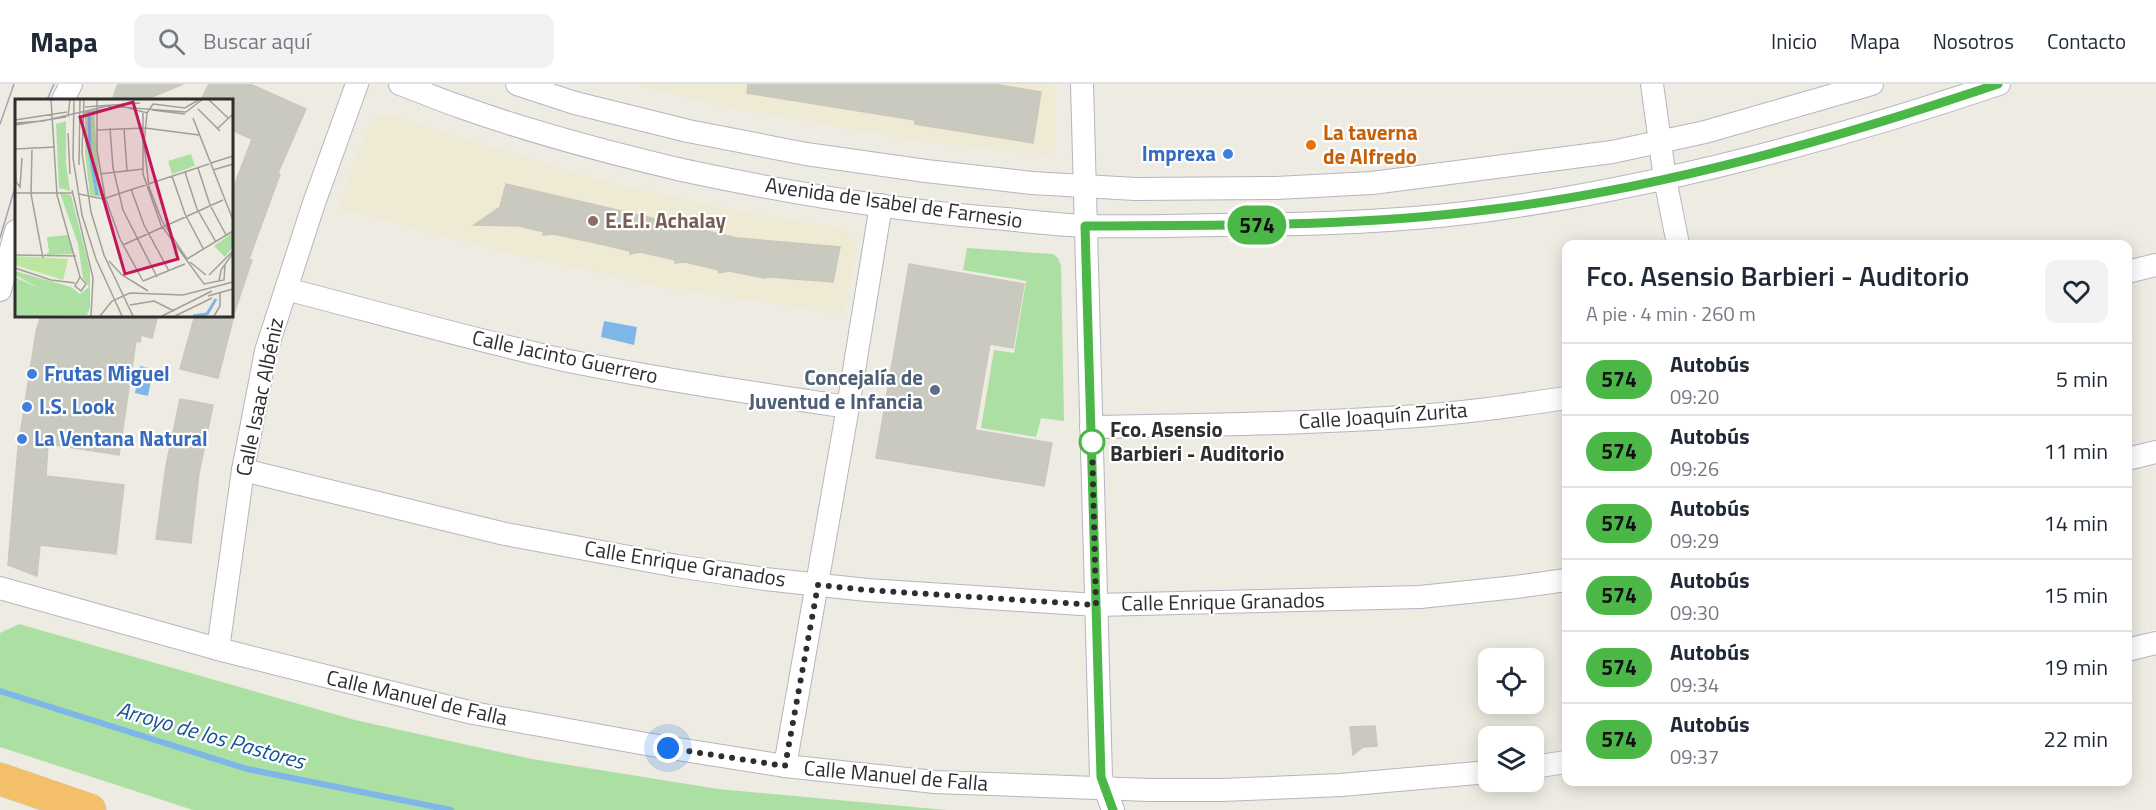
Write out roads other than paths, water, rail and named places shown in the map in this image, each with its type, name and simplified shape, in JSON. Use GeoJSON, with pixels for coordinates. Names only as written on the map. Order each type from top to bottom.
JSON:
{"type":"FeatureCollection","features":[{"type":"Feature","properties":{"kind":"highway"},"geometry":{"type":"LineString","coordinates":[[0,779],[90,810]]}},
{"type":"Feature","properties":{"kind":"street"},"geometry":{"type":"LineString","coordinates":[[64,99],[71,84]]}},
{"type":"Feature","properties":{"kind":"street","name":"Calle Isaac Albéniz"},"geometry":{"type":"LineString","coordinates":[[218,649],[243,471],[266,351],[357,84]]}},
{"type":"Feature","properties":{"kind":"street","name":"Avenida de Isabel de Farnesio"},"geometry":{"type":"LineString","coordinates":[[400,84],[462,108],[550,135],[679,169],[880,206],[947,215],[1085,226],[1273,225],[1375,221],[1487,210],[1665,179],[1805,143],[1999,84]]}},
{"type":"Feature","properties":{"kind":"street","name":"Avenida de Isabel de Farnesio"},"geometry":{"type":"LineString","coordinates":[[517,84],[575,103],[688,131],[806,154],[1032,183],[1136,189],[1276,188],[1372,183],[1612,152],[1705,132],[1872,84]]}},
{"type":"Feature","properties":{"kind":"street"},"geometry":{"type":"LineString","coordinates":[[1082,84],[1101,777],[1110,800]]}},
{"type":"Feature","properties":{"kind":"street"},"geometry":{"type":"LineString","coordinates":[[1652,84],[1665,179],[1677,240]]}},
{"type":"Feature","properties":{"kind":"street"},"geometry":{"type":"LineString","coordinates":[[785,766],[818,585],[880,206]]}},
{"type":"Feature","properties":{"kind":"street"},"geometry":{"type":"LineString","coordinates":[[0,290],[15,235]]}},
{"type":"Feature","properties":{"kind":"street"},"geometry":{"type":"LineString","coordinates":[[2132,271],[2156,265]]}},
{"type":"Feature","properties":{"kind":"street","name":"Calle Jacinto Guerrero"},"geometry":{"type":"LineString","coordinates":[[286,289],[422,327],[566,360],[705,385],[848,407]]}},
{"type":"Feature","properties":{"kind":"street","name":"Calle Joaquín Zurita"},"geometry":{"type":"LineString","coordinates":[[1091,427],[1314,422],[1405,417],[1562,399]]}},
{"type":"Feature","properties":{"kind":"street"},"geometry":{"type":"LineString","coordinates":[[2132,458],[2156,452]]}},
{"type":"Feature","properties":{"kind":"street","name":"Calle Enrique Granados"},"geometry":{"type":"LineString","coordinates":[[243,471],[506,534],[677,566],[867,590],[1096,605],[1420,597],[1562,581]]}},
{"type":"Feature","properties":{"kind":"street","name":"Calle Manuel de Falla"},"geometry":{"type":"LineString","coordinates":[[0,588],[339,681],[473,712],[645,744],[785,766],[1110,800],[1222,790],[1341,785],[1478,773]]}},
{"type":"Feature","properties":{"kind":"street"},"geometry":{"type":"LineString","coordinates":[[2132,649],[2156,643]]}},
{"type":"Feature","properties":{"kind":"street"},"geometry":{"type":"LineString","coordinates":[[1544,765],[1562,763]]}},
{"type":"Feature","properties":{"kind":"water"},"geometry":{"type":"Polygon","coordinates":[[[604,321],[637,327],[634,345],[601,337],[604,321]]]}},
{"type":"Feature","properties":{"kind":"water"},"geometry":{"type":"Polygon","coordinates":[[[140,366],[153,369],[148,396],[135,393],[140,366]]]}},
{"type":"Feature","properties":{"kind":"waterway","name":"Arroyo de los Pastores"},"geometry":{"type":"LineString","coordinates":[[0,691],[247,769],[451,810]]}},
{"type":"Feature","properties":{"kind":"tram line"},"geometry":{"type":"LineString","coordinates":[[0,124],[14,84]]}},
{"type":"Feature","properties":{"kind":"tram line"},"geometry":{"type":"LineString","coordinates":[[47,99],[54,84]]}},
{"type":"Feature","properties":{"kind":"tram line"},"geometry":{"type":"LineString","coordinates":[[0,238],[15,187]]}},
{"type":"Feature","properties":{"kind":"place","name":"La taverna de Alfredo"},"geometry":{"type":"Point","coordinates":[1311,145]}},
{"type":"Feature","properties":{"kind":"place","name":"Imprexa"},"geometry":{"type":"Point","coordinates":[1228,154]}},
{"type":"Feature","properties":{"kind":"place","name":"E.E.I. Achalay"},"geometry":{"type":"Point","coordinates":[593,221]}},
{"type":"Feature","properties":{"kind":"place","name":"Frutas Miguel"},"geometry":{"type":"Point","coordinates":[32,374]}},
{"type":"Feature","properties":{"kind":"place","name":"Concejalía de Juventud e Infancia"},"geometry":{"type":"Point","coordinates":[935,390]}},
{"type":"Feature","properties":{"kind":"place","name":"I.S. Look"},"geometry":{"type":"Point","coordinates":[27,407]}},
{"type":"Feature","properties":{"kind":"place","name":"La Ventana Natural"},"geometry":{"type":"Point","coordinates":[22,439]}},
{"type":"Feature","properties":{"kind":"place","name":"Fco. Asensio Barbieri - Auditorio"},"geometry":{"type":"Point","coordinates":[1092,442]}}]}
